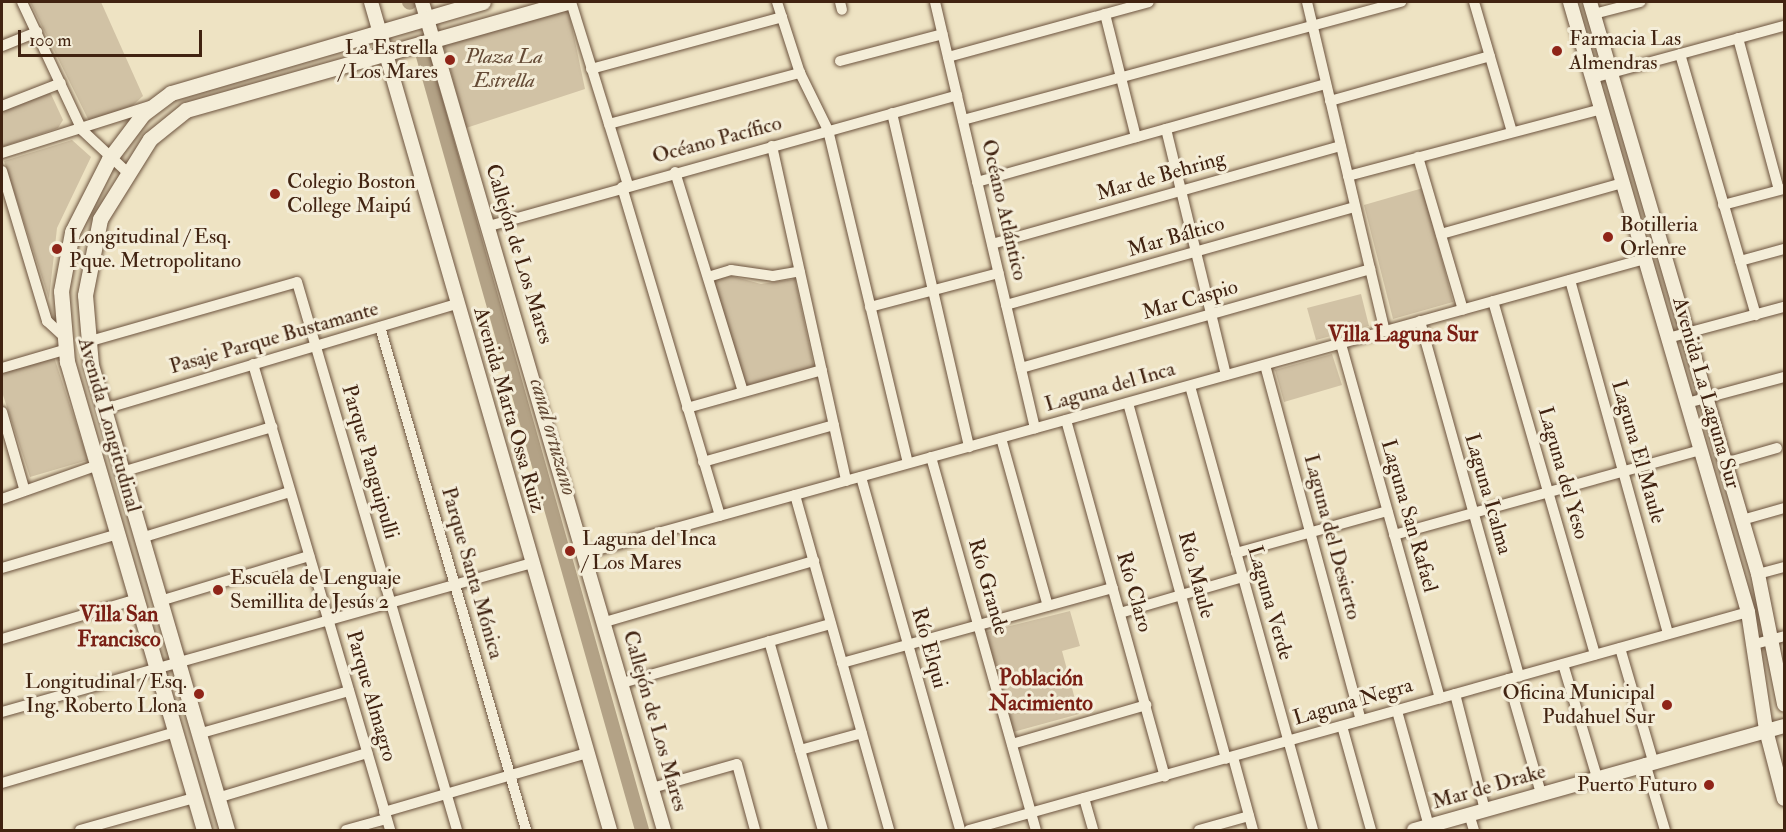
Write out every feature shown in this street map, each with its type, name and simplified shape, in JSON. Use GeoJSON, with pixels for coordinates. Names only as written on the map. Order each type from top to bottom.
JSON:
{"type":"FeatureCollection","features":[{"type":"Feature","properties":{"kind":"main road","name":"Avenida Longitudinal"},"geometry":{"type":"LineString","coordinates":[[204,831],[64,350],[61,334],[67,251],[80,211],[109,159],[153,105],[189,85],[379,29],[424,9],[483,2]]}},
{"type":"Feature","properties":{"kind":"main road","name":"Avenida Longitudinal"},"geometry":{"type":"LineString","coordinates":[[227,831],[122,472],[87,342],[89,257],[100,219],[127,172],[155,132],[186,110],[432,37],[569,2]]}},
{"type":"Feature","properties":{"kind":"street"},"geometry":{"type":"LineString","coordinates":[[22,2],[82,130],[109,159],[127,172]]}},
{"type":"Feature","properties":{"kind":"street","name":"Avenida Marta Ossa Ruiz"},"geometry":{"type":"LineString","coordinates":[[371,2],[456,304],[610,831]]}},
{"type":"Feature","properties":{"kind":"street"},"geometry":{"type":"LineString","coordinates":[[569,2],[609,124],[687,408],[720,516]]}},
{"type":"Feature","properties":{"kind":"street"},"geometry":{"type":"LineString","coordinates":[[777,2],[800,73],[828,130],[909,464]]}},
{"type":"Feature","properties":{"kind":"street","name":"Océano Atlántico"},"geometry":{"type":"LineString","coordinates":[[935,2],[1035,428]]}},
{"type":"Feature","properties":{"kind":"street"},"geometry":{"type":"LineString","coordinates":[[948,57],[1104,14],[1116,6],[1149,2]]}},
{"type":"Feature","properties":{"kind":"street"},"geometry":{"type":"LineString","coordinates":[[1307,2],[1385,332]]}},
{"type":"Feature","properties":{"kind":"street"},"geometry":{"type":"LineString","coordinates":[[963,120],[1396,2]]}},
{"type":"Feature","properties":{"kind":"street"},"geometry":{"type":"LineString","coordinates":[[1474,2],[1512,132]]}},
{"type":"Feature","properties":{"kind":"street","name":"Avenida La Laguna Sur"},"geometry":{"type":"LineString","coordinates":[[1569,2],[1748,612],[1755,644],[1766,730],[1785,799]]}},
{"type":"Feature","properties":{"kind":"street"},"geometry":{"type":"LineString","coordinates":[[1592,8],[1640,2]]}},
{"type":"Feature","properties":{"kind":"street","name":"Avenida La Laguna Sur"},"geometry":{"type":"LineString","coordinates":[[1592,8],[1725,463],[1779,637],[1785,704]]}},
{"type":"Feature","properties":{"kind":"street","name":"Callejón de Los Mares"},"geometry":{"type":"LineString","coordinates":[[424,9],[586,553],[664,831]]}},
{"type":"Feature","properties":{"kind":"street"},"geometry":{"type":"LineString","coordinates":[[1104,14],[1136,137]]}},
{"type":"Feature","properties":{"kind":"street"},"geometry":{"type":"LineString","coordinates":[[591,69],[782,17]]}},
{"type":"Feature","properties":{"kind":"street"},"geometry":{"type":"LineString","coordinates":[[1592,78],[1785,26]]}},
{"type":"Feature","properties":{"kind":"street"},"geometry":{"type":"LineString","coordinates":[[2,46],[37,32]]}},
{"type":"Feature","properties":{"kind":"street"},"geometry":{"type":"LineString","coordinates":[[840,61],[943,34]]}},
{"type":"Feature","properties":{"kind":"street"},"geometry":{"type":"LineString","coordinates":[[1724,205],[1782,190],[1738,38]]}},
{"type":"Feature","properties":{"kind":"street"},"geometry":{"type":"LineString","coordinates":[[1680,54],[1756,315]]}},
{"type":"Feature","properties":{"kind":"street"},"geometry":{"type":"LineString","coordinates":[[1330,101],[1490,56]]}},
{"type":"Feature","properties":{"kind":"street"},"geometry":{"type":"LineString","coordinates":[[609,124],[800,73]]}},
{"type":"Feature","properties":{"kind":"street"},"geometry":{"type":"LineString","coordinates":[[2,105],[61,83]]}},
{"type":"Feature","properties":{"kind":"street"},"geometry":{"type":"LineString","coordinates":[[977,182],[1326,84]]}},
{"type":"Feature","properties":{"kind":"street","name":"Océano Pacífico"},"geometry":{"type":"LineString","coordinates":[[489,226],[675,172],[957,95]]}},
{"type":"Feature","properties":{"kind":"street"},"geometry":{"type":"LineString","coordinates":[[2,153],[82,130],[153,105]]}},
{"type":"Feature","properties":{"kind":"street"},"geometry":{"type":"LineString","coordinates":[[1348,176],[1601,108]]}},
{"type":"Feature","properties":{"kind":"street"},"geometry":{"type":"LineString","coordinates":[[892,113],[969,447]]}},
{"type":"Feature","properties":{"kind":"street"},"geometry":{"type":"LineString","coordinates":[[1166,129],[1226,375]]}},
{"type":"Feature","properties":{"kind":"street"},"geometry":{"type":"LineString","coordinates":[[772,146],[846,481]]}},
{"type":"Feature","properties":{"kind":"street","name":"Mar de Behring"},"geometry":{"type":"LineString","coordinates":[[992,244],[1341,146]]}},
{"type":"Feature","properties":{"kind":"street"},"geometry":{"type":"LineString","coordinates":[[1418,157],[1463,310]]}},
{"type":"Feature","properties":{"kind":"street"},"geometry":{"type":"LineString","coordinates":[[2,171],[47,321],[61,334]]}},
{"type":"Feature","properties":{"kind":"street"},"geometry":{"type":"LineString","coordinates":[[675,172],[743,392]]}},
{"type":"Feature","properties":{"kind":"street"},"geometry":{"type":"LineString","coordinates":[[1441,234],[1623,183]]}},
{"type":"Feature","properties":{"kind":"street","name":"Mar Báltico"},"geometry":{"type":"LineString","coordinates":[[1006,305],[1355,207]]}},
{"type":"Feature","properties":{"kind":"street"},"geometry":{"type":"LineString","coordinates":[[1740,261],[1785,249]]}},
{"type":"Feature","properties":{"kind":"street","name":"Laguna del Inca"},"geometry":{"type":"LineString","coordinates":[[586,553],[1645,259]]}},
{"type":"Feature","properties":{"kind":"street","name":"Mar Caspio"},"geometry":{"type":"LineString","coordinates":[[1021,368],[1370,269]]}},
{"type":"Feature","properties":{"kind":"street"},"geometry":{"type":"LineString","coordinates":[[708,277],[731,270],[773,276],[800,272]]}},
{"type":"Feature","properties":{"kind":"street"},"geometry":{"type":"LineString","coordinates":[[870,307],[999,273]]}},
{"type":"Feature","properties":{"kind":"street","name":"Parque Panguipulli"},"geometry":{"type":"LineString","coordinates":[[87,342],[293,280],[315,346],[457,831]]}},
{"type":"Feature","properties":{"kind":"street","name":"Laguna El Maule"},"geometry":{"type":"LineString","coordinates":[[1570,280],[1668,634]]}},
{"type":"Feature","properties":{"kind":"street","name":"Laguna del Yeso"},"geometry":{"type":"LineString","coordinates":[[1493,301],[1594,655]]}},
{"type":"Feature","properties":{"kind":"street","name":"Pasaje Parque Bustamante"},"geometry":{"type":"LineString","coordinates":[[104,409],[456,304]]}},
{"type":"Feature","properties":{"kind":"street"},"geometry":{"type":"LineString","coordinates":[[1668,339],[1785,307]]}},
{"type":"Feature","properties":{"kind":"street","name":"Laguna Icalma"},"geometry":{"type":"LineString","coordinates":[[1420,321],[1519,676]]}},
{"type":"Feature","properties":{"kind":"street","name":"Parque Santa Mónica"},"geometry":{"type":"LineString","coordinates":[[380,327],[526,831]]}},
{"type":"Feature","properties":{"kind":"street","name":"Laguna San Rafael"},"geometry":{"type":"LineString","coordinates":[[1341,344],[1440,698]]}},
{"type":"Feature","properties":{"kind":"street"},"geometry":{"type":"LineString","coordinates":[[2,368],[64,350]]}},
{"type":"Feature","properties":{"kind":"street","name":"Parque Almagro"},"geometry":{"type":"LineString","coordinates":[[253,364],[390,831]]}},
{"type":"Feature","properties":{"kind":"street","name":"Laguna del Desierto"},"geometry":{"type":"LineString","coordinates":[[1265,365],[1361,720]]}},
{"type":"Feature","properties":{"kind":"street"},"geometry":{"type":"LineString","coordinates":[[687,408],[822,370]]}},
{"type":"Feature","properties":{"kind":"street"},"geometry":{"type":"LineString","coordinates":[[1687,403],[1785,377]]}},
{"type":"Feature","properties":{"kind":"street","name":"Laguna Verde"},"geometry":{"type":"LineString","coordinates":[[1190,386],[1313,831]]}},
{"type":"Feature","properties":{"kind":"street","name":"Río Maule"},"geometry":{"type":"LineString","coordinates":[[1128,403],[1181,595],[1253,831]]}},
{"type":"Feature","properties":{"kind":"street"},"geometry":{"type":"LineString","coordinates":[[2,412],[4,430],[24,488]]}},
{"type":"Feature","properties":{"kind":"street","name":"Río Claro"},"geometry":{"type":"LineString","coordinates":[[1066,420],[1165,776]]}},
{"type":"Feature","properties":{"kind":"street"},"geometry":{"type":"LineString","coordinates":[[703,462],[834,425]]}},
{"type":"Feature","properties":{"kind":"street"},"geometry":{"type":"LineString","coordinates":[[122,472],[272,427]]}},
{"type":"Feature","properties":{"kind":"street"},"geometry":{"type":"LineString","coordinates":[[1001,438],[1048,606]]}},
{"type":"Feature","properties":{"kind":"street"},"geometry":{"type":"LineString","coordinates":[[1725,463],[1777,448]]}},
{"type":"Feature","properties":{"kind":"street"},"geometry":{"type":"LineString","coordinates":[[1394,535],[1701,450]]}},
{"type":"Feature","properties":{"kind":"street","name":"Río Grande"},"geometry":{"type":"LineString","coordinates":[[931,457],[1036,831]]}},
{"type":"Feature","properties":{"kind":"street"},"geometry":{"type":"LineString","coordinates":[[2,499],[24,488],[98,465]]}},
{"type":"Feature","properties":{"kind":"street","name":"Río Elqui"},"geometry":{"type":"LineString","coordinates":[[861,477],[960,831]]}},
{"type":"Feature","properties":{"kind":"street"},"geometry":{"type":"LineString","coordinates":[[141,538],[290,492]]}},
{"type":"Feature","properties":{"kind":"street"},"geometry":{"type":"LineString","coordinates":[[795,495],[889,831]]}},
{"type":"Feature","properties":{"kind":"street"},"geometry":{"type":"LineString","coordinates":[[1742,520],[1785,508]]}},
{"type":"Feature","properties":{"kind":"street"},"geometry":{"type":"LineString","coordinates":[[1236,553],[1387,511]]}},
{"type":"Feature","properties":{"kind":"street"},"geometry":{"type":"LineString","coordinates":[[2,568],[118,534]]}},
{"type":"Feature","properties":{"kind":"street"},"geometry":{"type":"LineString","coordinates":[[160,601],[309,556]]}},
{"type":"Feature","properties":{"kind":"street"},"geometry":{"type":"LineString","coordinates":[[605,621],[814,561]]}},
{"type":"Feature","properties":{"kind":"street"},"geometry":{"type":"LineString","coordinates":[[2,712],[156,668],[329,623],[532,563]]}},
{"type":"Feature","properties":{"kind":"street"},"geometry":{"type":"LineString","coordinates":[[1758,574],[1785,567]]}},
{"type":"Feature","properties":{"kind":"street"},"geometry":{"type":"LineString","coordinates":[[1120,613],[1243,578]]}},
{"type":"Feature","properties":{"kind":"street"},"geometry":{"type":"LineString","coordinates":[[842,663],[1113,588]]}},
{"type":"Feature","properties":{"kind":"street"},"geometry":{"type":"LineString","coordinates":[[2,639],[137,599]]}},
{"type":"Feature","properties":{"kind":"street","name":"Laguna Negra"},"geometry":{"type":"LineString","coordinates":[[973,830],[1748,612]]}},
{"type":"Feature","properties":{"kind":"street"},"geometry":{"type":"LineString","coordinates":[[622,683],[831,624]]}},
{"type":"Feature","properties":{"kind":"street"},"geometry":{"type":"LineString","coordinates":[[1755,644],[1779,637]]}},
{"type":"Feature","properties":{"kind":"street"},"geometry":{"type":"LineString","coordinates":[[769,641],[823,831]]}},
{"type":"Feature","properties":{"kind":"street"},"geometry":{"type":"LineString","coordinates":[[1620,648],[1665,831]]}},
{"type":"Feature","properties":{"kind":"street"},"geometry":{"type":"LineString","coordinates":[[1563,664],[1597,777]]}},
{"type":"Feature","properties":{"kind":"street"},"geometry":{"type":"LineString","coordinates":[[1508,679],[1541,793]]}},
{"type":"Feature","properties":{"kind":"street"},"geometry":{"type":"LineString","coordinates":[[198,734],[349,691]]}},
{"type":"Feature","properties":{"kind":"street"},"geometry":{"type":"LineString","coordinates":[[1455,694],[1485,810]]}},
{"type":"Feature","properties":{"kind":"street"},"geometry":{"type":"LineString","coordinates":[[1012,744],[1146,705]]}},
{"type":"Feature","properties":{"kind":"street"},"geometry":{"type":"LineString","coordinates":[[1397,711],[1429,826]]}},
{"type":"Feature","properties":{"kind":"street"},"geometry":{"type":"LineString","coordinates":[[1342,726],[1371,831]]}},
{"type":"Feature","properties":{"kind":"street","name":"Mar de Drake"},"geometry":{"type":"LineString","coordinates":[[1414,831],[1649,762],[1785,726]]}},
{"type":"Feature","properties":{"kind":"street"},"geometry":{"type":"LineString","coordinates":[[2,783],[175,732]]}},
{"type":"Feature","properties":{"kind":"street"},"geometry":{"type":"LineString","coordinates":[[800,750],[862,733]]}},
{"type":"Feature","properties":{"kind":"street"},"geometry":{"type":"LineString","coordinates":[[217,798],[367,753]]}},
{"type":"Feature","properties":{"kind":"street"},"geometry":{"type":"LineString","coordinates":[[346,831],[446,794],[587,753]]}},
{"type":"Feature","properties":{"kind":"street"},"geometry":{"type":"LineString","coordinates":[[651,788],[737,764],[755,831]]}},
{"type":"Feature","properties":{"kind":"street"},"geometry":{"type":"LineString","coordinates":[[80,831],[194,798]]}},
{"type":"Feature","properties":{"kind":"street"},"geometry":{"type":"LineString","coordinates":[[1084,798],[1093,831]]}},
{"type":"Feature","properties":{"kind":"street"},"geometry":{"type":"LineString","coordinates":[[1469,814],[1474,831]]}},
{"type":"Feature","properties":{"kind":"street"},"geometry":{"type":"LineString","coordinates":[[1199,831],[1249,816]]}},
{"type":"Feature","properties":{"kind":"green space"},"geometry":{"type":"Polygon","coordinates":[[[30,2],[101,2],[143,96],[132,106],[89,121],[30,2]]]}},
{"type":"Feature","properties":{"kind":"green space","name":"Plaza La Estrella"},"geometry":{"type":"Polygon","coordinates":[[[568,8],[585,89],[466,128],[443,43],[568,8]]]}},
{"type":"Feature","properties":{"kind":"green space"},"geometry":{"type":"Polygon","coordinates":[[[50,92],[63,120],[58,128],[2,147],[2,110],[50,92]]]}},
{"type":"Feature","properties":{"kind":"green space"},"geometry":{"type":"Polygon","coordinates":[[[72,140],[91,157],[57,228],[49,299],[4,161],[72,140]]]}},
{"type":"Feature","properties":{"kind":"green space"},"geometry":{"type":"Polygon","coordinates":[[[1423,188],[1453,302],[1393,319],[1364,205],[1423,188]]]}},
{"type":"Feature","properties":{"kind":"green space"},"geometry":{"type":"Polygon","coordinates":[[[732,276],[761,284],[795,279],[814,367],[745,386],[713,280],[732,276]]]}},
{"type":"Feature","properties":{"kind":"green space"},"geometry":{"type":"Polygon","coordinates":[[[1361,294],[1369,326],[1316,340],[1307,308],[1361,294]]]}},
{"type":"Feature","properties":{"kind":"green space"},"geometry":{"type":"Polygon","coordinates":[[[1332,354],[1342,385],[1284,402],[1275,370],[1332,354]]]}},
{"type":"Feature","properties":{"kind":"green space"},"geometry":{"type":"Polygon","coordinates":[[[54,357],[88,460],[30,477],[2,392],[2,372],[54,357]]]}},
{"type":"Feature","properties":{"kind":"green space"},"geometry":{"type":"Polygon","coordinates":[[[1070,611],[1080,646],[1062,651],[1079,714],[1013,732],[986,632],[1070,611]]]}},
{"type":"Feature","properties":{"kind":"waterway","name":"canal ortuzano"},"geometry":{"type":"LineString","coordinates":[[423,56],[642,830]]}},
{"type":"Feature","properties":{"kind":"place","name":"Farmacia Las Almendras"},"geometry":{"type":"Point","coordinates":[1557,51]}},
{"type":"Feature","properties":{"kind":"place","name":"La Estrella / Los Mares"},"geometry":{"type":"Point","coordinates":[450,60]}},
{"type":"Feature","properties":{"kind":"place","name":"Colegio Boston College Maipú"},"geometry":{"type":"Point","coordinates":[275,194]}},
{"type":"Feature","properties":{"kind":"place","name":"Botilleria Orlenre"},"geometry":{"type":"Point","coordinates":[1608,237]}},
{"type":"Feature","properties":{"kind":"place","name":"Longitudinal / Esq. Pque. Metropolitano"},"geometry":{"type":"Point","coordinates":[57,249]}},
{"type":"Feature","properties":{"kind":"place","name":"Laguna del Inca / Los Mares"},"geometry":{"type":"Point","coordinates":[570,551]}},
{"type":"Feature","properties":{"kind":"place","name":"Escuela de Lenguaje Semillita de Jesús 2"},"geometry":{"type":"Point","coordinates":[218,590]}},
{"type":"Feature","properties":{"kind":"place","name":"Longitudinal / Esq. Ing. Roberto Llona"},"geometry":{"type":"Point","coordinates":[199,694]}},
{"type":"Feature","properties":{"kind":"place","name":"Oficina Municipal Pudahuel Sur"},"geometry":{"type":"Point","coordinates":[1667,705]}},
{"type":"Feature","properties":{"kind":"place","name":"Puerto Futuro"},"geometry":{"type":"Point","coordinates":[1709,785]}},
{"type":"Feature","properties":{"kind":"district","name":"Villa Laguna Sur"},"geometry":{"type":"Point","coordinates":[1403,335]}},
{"type":"Feature","properties":{"kind":"district","name":"Villa San Francisco"},"geometry":{"type":"Point","coordinates":[119,626]}},
{"type":"Feature","properties":{"kind":"district","name":"Población Nacimiento"},"geometry":{"type":"Point","coordinates":[1041,690]}}]}
